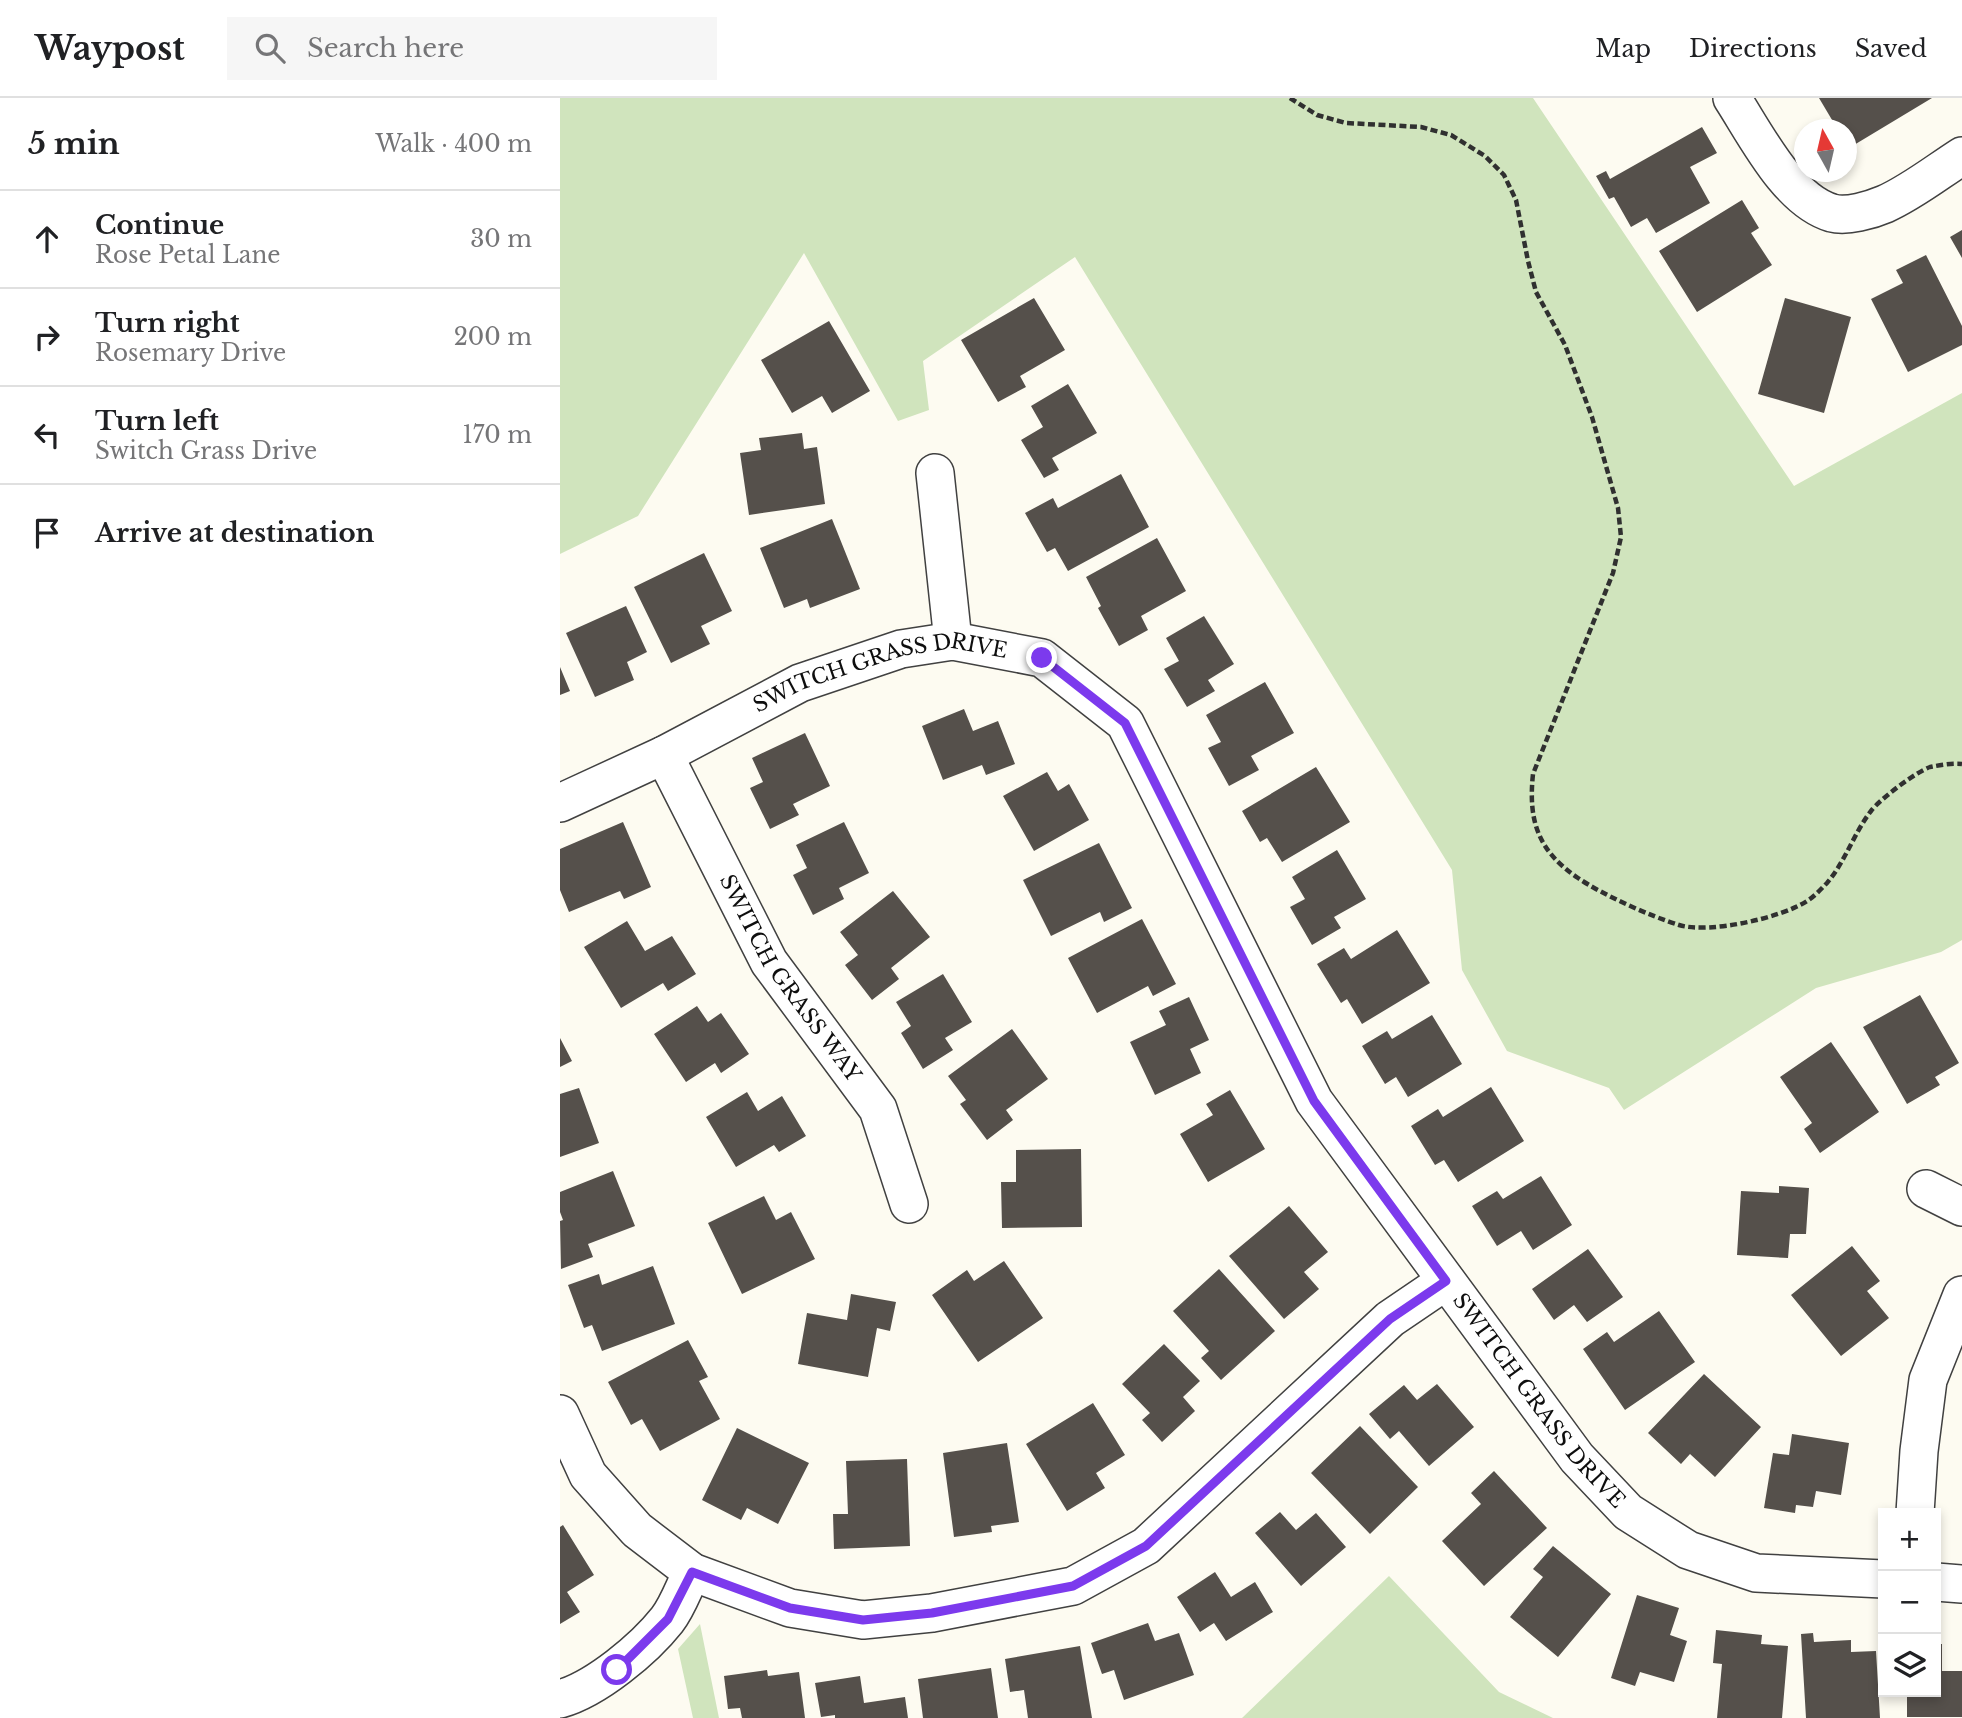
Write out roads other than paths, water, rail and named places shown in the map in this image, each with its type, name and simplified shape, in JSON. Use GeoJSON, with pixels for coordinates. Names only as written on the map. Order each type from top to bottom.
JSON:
{"type":"FeatureCollection","features":[{"type":"Feature","properties":{"kind":"street"},"geometry":{"type":"LineString","coordinates":[[1732,98],[1786,178],[1809,202],[1834,214],[1859,212],[1884,204],[1962,156]]}},
{"type":"Feature","properties":{"kind":"street"},"geometry":{"type":"LineString","coordinates":[[935,473],[953,641]]}},
{"type":"Feature","properties":{"kind":"street","name":"SWITCH GRASS DRIVE"},"geometry":{"type":"LineString","coordinates":[[560,803],[664,755],[800,683],[901,649],[953,641],[1042,658],[1125,723],[1314,1101],[1577,1458],[1628,1512],[1688,1550],[1756,1573],[1878,1578]]}},
{"type":"Feature","properties":{"kind":"street","name":"SWITCH GRASS WAY"},"geometry":{"type":"LineString","coordinates":[[664,755],[769,962],[878,1109],[909,1204]]}},
{"type":"Feature","properties":{"kind":"street"},"geometry":{"type":"LineString","coordinates":[[1926,1189],[1962,1207]]}},
{"type":"Feature","properties":{"kind":"street"},"geometry":{"type":"LineString","coordinates":[[560,1414],[588,1475],[637,1530],[692,1572],[790,1608],[863,1620],[932,1613],[1073,1586],[1146,1546],[1390,1319],[1446,1281]]}},
{"type":"Feature","properties":{"kind":"street"},"geometry":{"type":"LineString","coordinates":[[1915,1508],[1928,1380],[1962,1296]]}},
{"type":"Feature","properties":{"kind":"street"},"geometry":{"type":"LineString","coordinates":[[560,1699],[569,1697],[617,1670],[668,1619],[692,1572]]}},
{"type":"Feature","properties":{"kind":"street"},"geometry":{"type":"LineString","coordinates":[[1941,1582],[1962,1584]]}}]}
